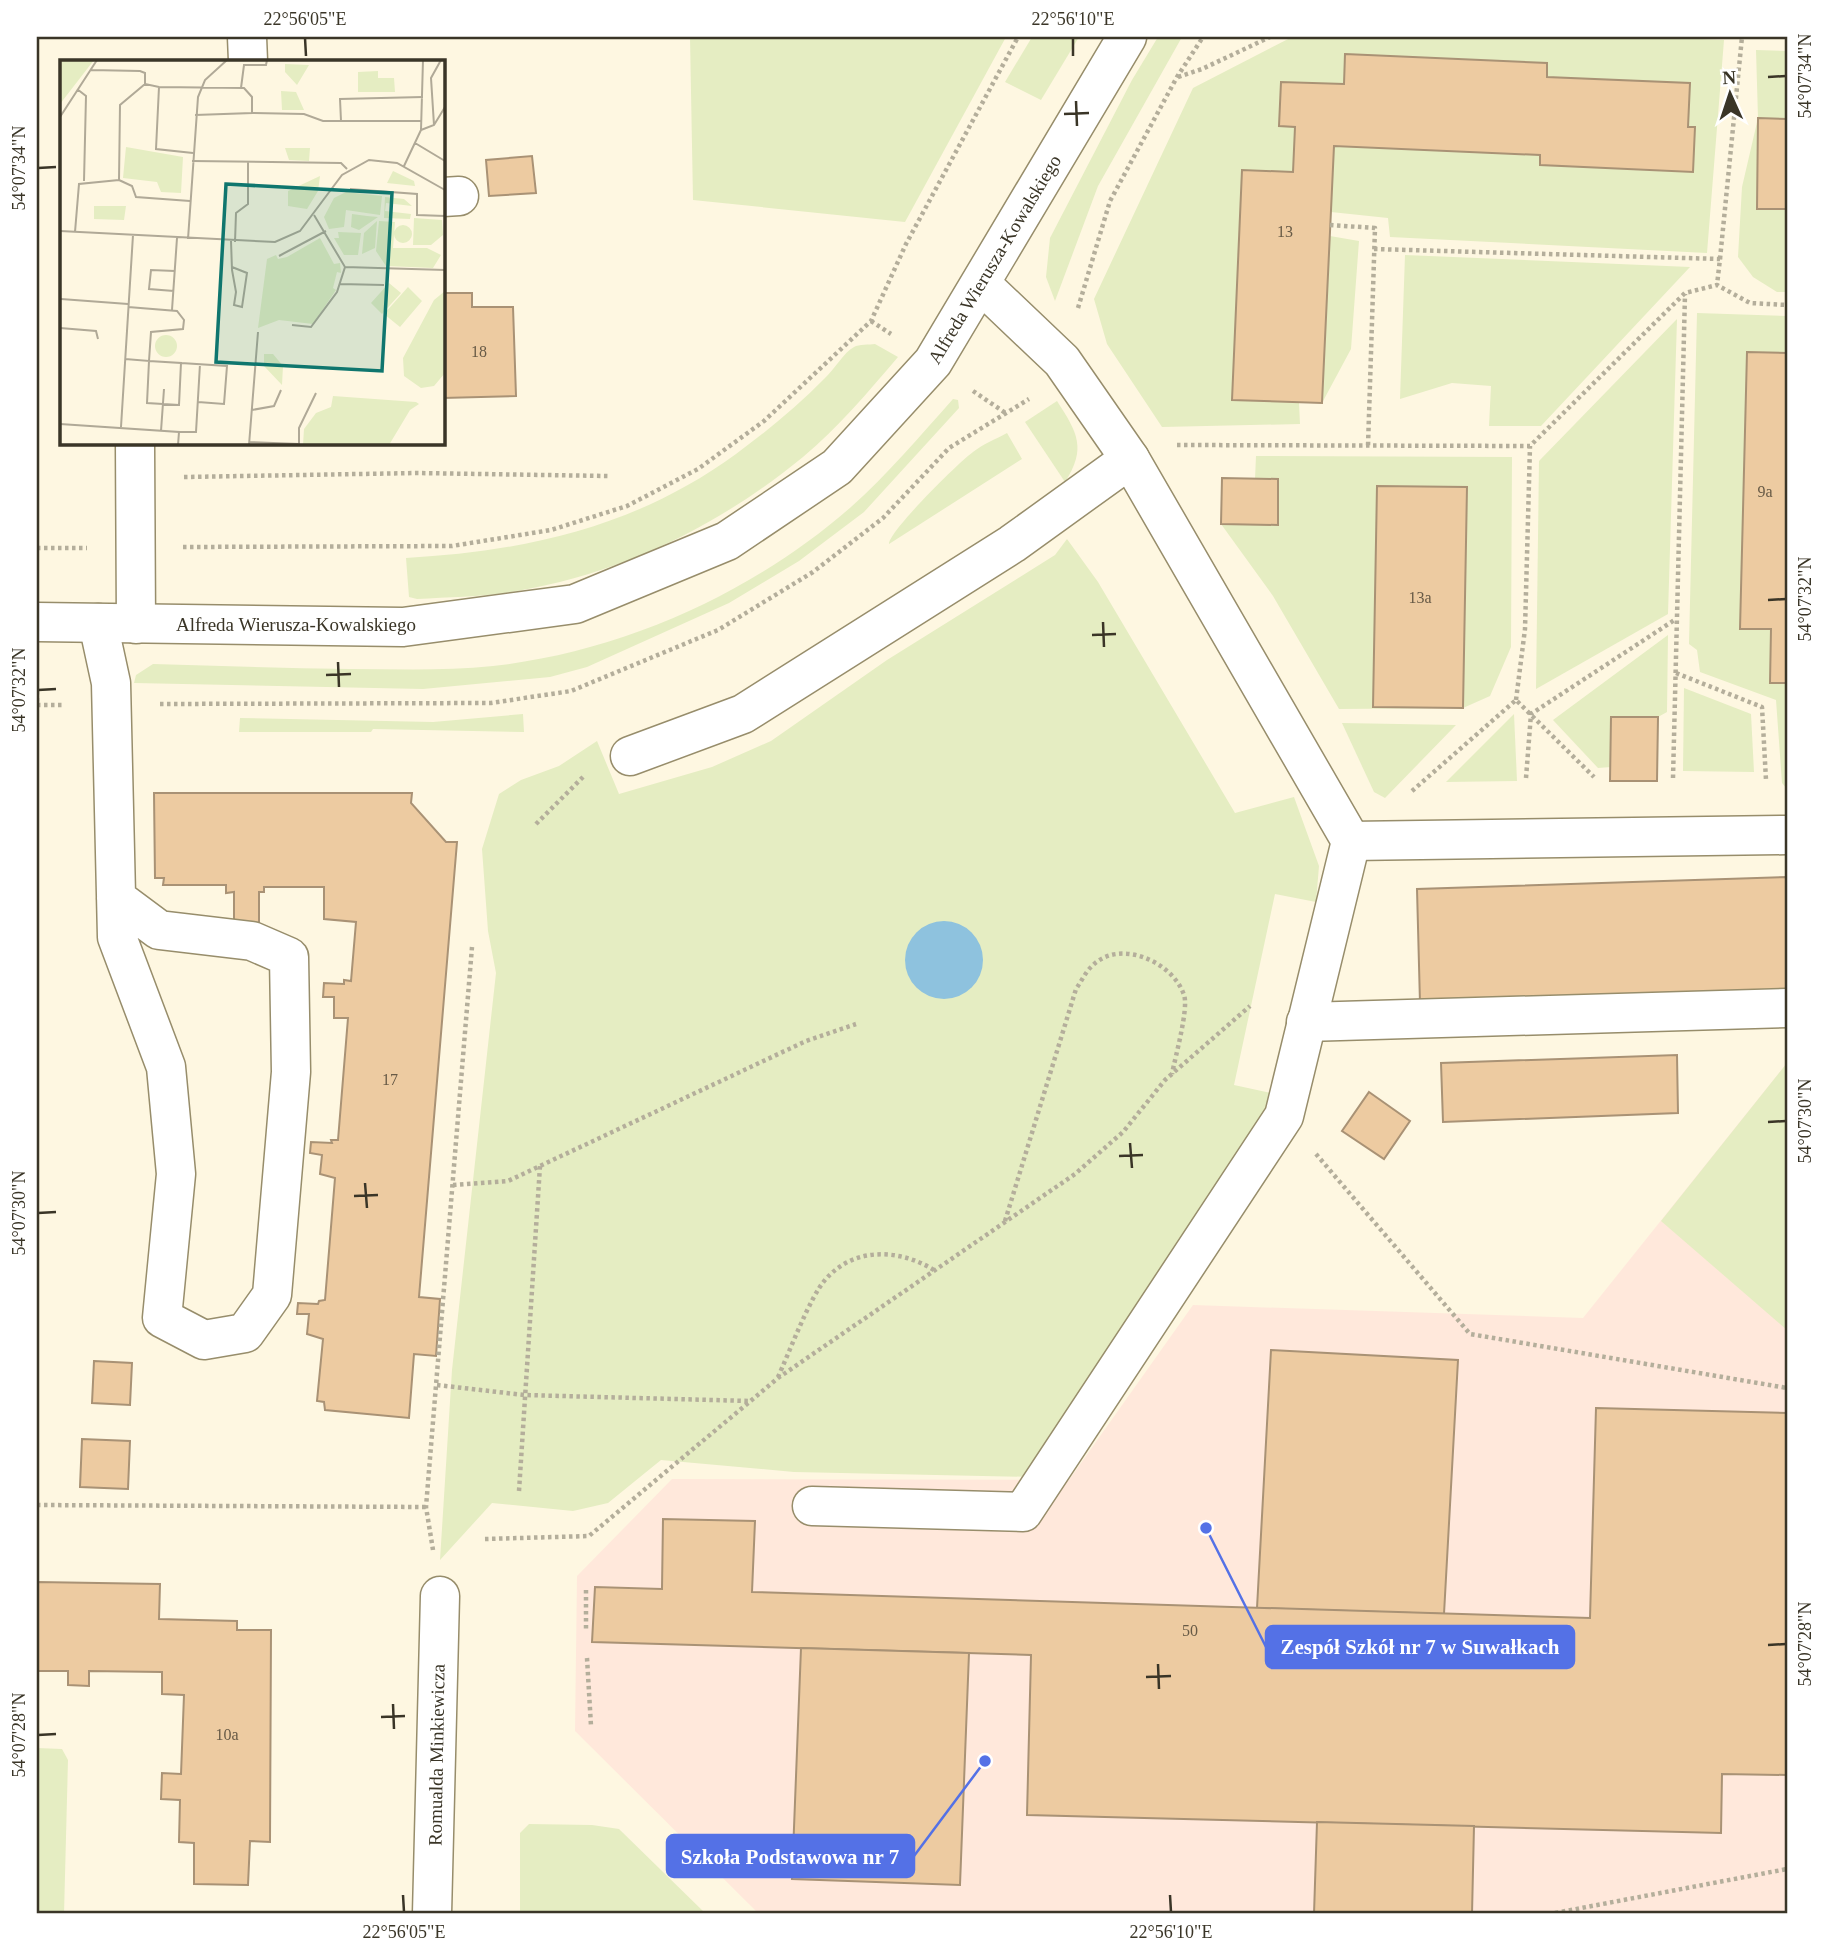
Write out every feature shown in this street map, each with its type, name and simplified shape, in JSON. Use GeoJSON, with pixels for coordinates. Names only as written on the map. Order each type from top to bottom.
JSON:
{"type":"FeatureCollection","features":[{"type":"Feature","properties":{"kind":"street"},"geometry":{"type":"LineString","coordinates":[[247,37],[248,60]]}},
{"type":"Feature","properties":{"kind":"street","name":"Alfreda Wierusza-Kowalskiego"},"geometry":{"type":"LineString","coordinates":[[37,622],[403,626],[575,604],[727,541],[837,467],[933,362],[1127,37]]}},
{"type":"Feature","properties":{"kind":"street"},"geometry":{"type":"LineString","coordinates":[[812,1506],[1023,1512],[1284,1116],[1351,841],[1130,459],[1062,361],[981,284]]}},
{"type":"Feature","properties":{"kind":"street"},"geometry":{"type":"LineString","coordinates":[[135,444],[136,624]]}},
{"type":"Feature","properties":{"kind":"street"},"geometry":{"type":"LineString","coordinates":[[630,756],[743,714],[1012,544],[1130,459]]}},
{"type":"Feature","properties":{"kind":"street"},"geometry":{"type":"LineString","coordinates":[[98,623],[111,683],[116,898],[117,937],[166,1067],[176,1174],[162,1318],[204,1340],[245,1333],[272,1295],[291,1072],[289,957],[252,941],[159,930],[116,898]]}},
{"type":"Feature","properties":{"kind":"street"},"geometry":{"type":"LineString","coordinates":[[1351,841],[1787,835]]}},
{"type":"Feature","properties":{"kind":"street"},"geometry":{"type":"LineString","coordinates":[[1306,1022],[1787,1008]]}},
{"type":"Feature","properties":{"kind":"street","name":"Romualda Minkiewicza"},"geometry":{"type":"LineString","coordinates":[[432,1914],[440,1596]]}},
{"type":"Feature","properties":{"kind":"path"},"geometry":{"type":"LineString","coordinates":[[37,548],[452,546],[551,530],[627,506],[698,469],[764,421],[871,321],[906,244],[1018,37]]}},
{"type":"Feature","properties":{"kind":"path"},"geometry":{"type":"LineString","coordinates":[[1177,77],[1202,69],[1270,37]]}},
{"type":"Feature","properties":{"kind":"path"},"geometry":{"type":"LineString","coordinates":[[1717,285],[1742,37]]}},
{"type":"Feature","properties":{"kind":"path"},"geometry":{"type":"LineString","coordinates":[[1330,225],[1375,228],[1368,446]]}},
{"type":"Feature","properties":{"kind":"path"},"geometry":{"type":"LineString","coordinates":[[1374,249],[1720,259]]}},
{"type":"Feature","properties":{"kind":"path"},"geometry":{"type":"LineString","coordinates":[[1411,792],[1516,700],[1525,629],[1530,446],[1685,293],[1717,285],[1750,303],[1787,305]]}},
{"type":"Feature","properties":{"kind":"path"},"geometry":{"type":"LineString","coordinates":[[1673,778],[1685,293]]}},
{"type":"Feature","properties":{"kind":"path"},"geometry":{"type":"LineString","coordinates":[[1174,445],[1530,446]]}},
{"type":"Feature","properties":{"kind":"path"},"geometry":{"type":"LineString","coordinates":[[183,477],[417,472],[608,476]]}},
{"type":"Feature","properties":{"kind":"path"},"geometry":{"type":"LineString","coordinates":[[1531,714],[1677,618]]}},
{"type":"Feature","properties":{"kind":"path"},"geometry":{"type":"LineString","coordinates":[[1676,673],[1762,707],[1766,780]]}},
{"type":"Feature","properties":{"kind":"path"},"geometry":{"type":"LineString","coordinates":[[37,691],[37,707]]}},
{"type":"Feature","properties":{"kind":"path"},"geometry":{"type":"LineString","coordinates":[[1516,700],[1594,777]]}},
{"type":"Feature","properties":{"kind":"path"},"geometry":{"type":"LineString","coordinates":[[1526,778],[1531,714]]}},
{"type":"Feature","properties":{"kind":"path"},"geometry":{"type":"LineString","coordinates":[[536,824],[595,765],[630,756]]}},
{"type":"Feature","properties":{"kind":"path"},"geometry":{"type":"LineString","coordinates":[[440,1596],[426,1507],[472,947]]}},
{"type":"Feature","properties":{"kind":"path"},"geometry":{"type":"LineString","coordinates":[[1005,1221],[1076,989],[1092,966],[1107,956],[1129,954],[1150,959],[1165,968],[1177,980],[1186,998],[1172,1074]]}},
{"type":"Feature","properties":{"kind":"path"},"geometry":{"type":"LineString","coordinates":[[485,1539],[589,1536],[778,1378],[1075,1174],[1123,1132],[1172,1074],[1250,1006]]}},
{"type":"Feature","properties":{"kind":"path"},"geometry":{"type":"LineString","coordinates":[[453,1185],[508,1181],[806,1041],[856,1024]]}},
{"type":"Feature","properties":{"kind":"path"},"geometry":{"type":"LineString","coordinates":[[1284,1116],[1470,1334],[1787,1388]]}},
{"type":"Feature","properties":{"kind":"path"},"geometry":{"type":"LineString","coordinates":[[519,1491],[540,1165]]}},
{"type":"Feature","properties":{"kind":"path"},"geometry":{"type":"LineString","coordinates":[[778,1378],[823,1282],[833,1272],[847,1263],[877,1254],[913,1257],[934,1270]]}},
{"type":"Feature","properties":{"kind":"path"},"geometry":{"type":"LineString","coordinates":[[436,1385],[524,1395],[751,1401]]}},
{"type":"Feature","properties":{"kind":"path"},"geometry":{"type":"LineString","coordinates":[[37,1505],[426,1507]]}},
{"type":"Feature","properties":{"kind":"path"},"geometry":{"type":"LineString","coordinates":[[586,1590],[586,1630]]}},
{"type":"Feature","properties":{"kind":"path"},"geometry":{"type":"LineString","coordinates":[[587,1658],[591,1727]]}},
{"type":"Feature","properties":{"kind":"path"},"geometry":{"type":"LineString","coordinates":[[1555,1913],[1787,1869]]}},
{"type":"Feature","properties":{"kind":"shaded area"},"geometry":{"type":"Polygon","coordinates":[[[1787,1063],[1787,1914],[759,1914],[575,1731],[577,1576],[672,1479],[1069,1480],[1193,1305],[1583,1318],[1787,1063]]]}},
{"type":"Feature","properties":{"kind":"green space"},"geometry":{"type":"Polygon","coordinates":[[[690,37],[1006,37],[905,222],[693,200],[690,37]]]}},
{"type":"Feature","properties":{"kind":"green space"},"geometry":{"type":"Polygon","coordinates":[[[1032,37],[1079,37],[1041,100],[1005,82],[1032,37]]]}},
{"type":"Feature","properties":{"kind":"green space"},"geometry":{"type":"Polygon","coordinates":[[[1158,37],[1182,37],[1098,186],[1055,301],[1046,277],[1050,238],[1132,80],[1158,37]]]}},
{"type":"Feature","properties":{"kind":"green space"},"geometry":{"type":"Polygon","coordinates":[[[1292,37],[1656,37],[1724,40],[1707,253],[1390,237],[1388,218],[1331,212],[1330,236],[1359,241],[1351,349],[1322,403],[1299,403],[1300,424],[1162,427],[1107,344],[1094,299],[1193,88],[1292,37]]]}},
{"type":"Feature","properties":{"kind":"green space"},"geometry":{"type":"Polygon","coordinates":[[[1756,50],[1787,51],[1787,119],[1758,119],[1757,208],[1787,209],[1787,292],[1777,292],[1753,277],[1738,257],[1742,187],[1758,118],[1756,50]]]}},
{"type":"Feature","properties":{"kind":"green space"},"geometry":{"type":"Polygon","coordinates":[[[1405,255],[1690,267],[1541,426],[1489,426],[1491,386],[1452,383],[1400,399],[1405,255]]]}},
{"type":"Feature","properties":{"kind":"green space"},"geometry":{"type":"Polygon","coordinates":[[[1697,313],[1787,316],[1787,789],[1782,783],[1776,700],[1700,672],[1697,650],[1689,644],[1697,313]]]}},
{"type":"Feature","properties":{"kind":"green space"},"geometry":{"type":"Polygon","coordinates":[[[1677,319],[1668,614],[1536,689],[1539,461],[1677,319]]]}},
{"type":"Feature","properties":{"kind":"green space"},"geometry":{"type":"Polygon","coordinates":[[[875,344],[898,357],[841,422],[771,482],[704,525],[632,559],[556,583],[493,594],[417,599],[409,597],[406,558],[451,555],[537,541],[579,531],[659,500],[698,479],[759,436],[815,388],[850,349],[859,345],[875,344]]]}},
{"type":"Feature","properties":{"kind":"green space"},"geometry":{"type":"Polygon","coordinates":[[[953,399],[958,400],[959,408],[864,512],[799,561],[729,603],[587,667],[550,677],[423,689],[134,683],[136,675],[153,664],[403,669],[493,666],[541,659],[637,632],[684,614],[729,591],[813,538],[878,481],[953,399]]]}},
{"type":"Feature","properties":{"kind":"green space"},"geometry":{"type":"Polygon","coordinates":[[[1057,401],[1077,440],[1076,459],[1065,482],[1025,422],[1057,401]]]}},
{"type":"Feature","properties":{"kind":"green space"},"geometry":{"type":"Polygon","coordinates":[[[1007,433],[1022,459],[889,544],[912,512],[965,458],[1007,433]]]}},
{"type":"Feature","properties":{"kind":"green space"},"geometry":{"type":"Polygon","coordinates":[[[1256,456],[1512,457],[1511,647],[1490,696],[1463,708],[1339,709],[1273,596],[1221,524],[1277,525],[1278,479],[1255,479],[1256,456]]]}},
{"type":"Feature","properties":{"kind":"green space"},"geometry":{"type":"Polygon","coordinates":[[[1067,539],[1098,582],[1235,813],[1294,797],[1319,866],[1316,902],[1275,894],[1234,1085],[1275,1094],[1035,1477],[794,1472],[661,1460],[608,1503],[573,1511],[492,1503],[440,1560],[452,1370],[496,973],[488,931],[482,849],[499,794],[521,780],[559,766],[597,741],[619,794],[712,767],[771,741],[887,660],[1055,555],[1067,539]]]}},
{"type":"Feature","properties":{"kind":"green space"},"geometry":{"type":"Polygon","coordinates":[[[1668,635],[1667,712],[1658,717],[1611,717],[1611,767],[1598,768],[1553,720],[1668,635]]]}},
{"type":"Feature","properties":{"kind":"green space"},"geometry":{"type":"Polygon","coordinates":[[[1684,688],[1751,714],[1754,772],[1683,771],[1684,688]]]}},
{"type":"Feature","properties":{"kind":"green space"},"geometry":{"type":"Polygon","coordinates":[[[523,714],[524,732],[373,729],[371,732],[239,732],[240,718],[433,722],[523,714]]]}},
{"type":"Feature","properties":{"kind":"green space"},"geometry":{"type":"Polygon","coordinates":[[[1514,714],[1517,781],[1446,782],[1514,714]]]}},
{"type":"Feature","properties":{"kind":"green space"},"geometry":{"type":"Polygon","coordinates":[[[1342,723],[1456,725],[1385,798],[1374,792],[1342,723]]]}},
{"type":"Feature","properties":{"kind":"green space"},"geometry":{"type":"Polygon","coordinates":[[[1787,1063],[1787,1330],[1661,1221],[1787,1063]]]}},
{"type":"Feature","properties":{"kind":"green space"},"geometry":{"type":"Polygon","coordinates":[[[37,1748],[62,1749],[68,1760],[64,1914],[37,1914],[37,1748]]]}},
{"type":"Feature","properties":{"kind":"green space"},"geometry":{"type":"Polygon","coordinates":[[[529,1824],[592,1825],[619,1829],[706,1914],[520,1914],[520,1833],[529,1824]]]}},
{"type":"Feature","properties":{"kind":"water"},"geometry":{"type":"Polygon","coordinates":[[[944,921],[959,924],[972,932],[980,945],[983,960],[980,975],[972,988],[959,996],[944,999],[929,996],[916,988],[908,975],[905,960],[908,945],[916,932],[929,924],[944,921]]]}},
{"type":"Feature","properties":{"kind":"building"},"geometry":{"type":"Polygon","coordinates":[[[1345,54],[1547,63],[1547,77],[1690,83],[1688,127],[1695,127],[1693,172],[1540,165],[1540,155],[1334,146],[1322,403],[1232,400],[1242,170],[1293,172],[1295,127],[1279,126],[1281,82],[1344,84],[1345,54]]]}},
{"type":"Feature","properties":{"kind":"building"},"geometry":{"type":"Polygon","coordinates":[[[1758,118],[1787,119],[1787,209],[1757,209],[1758,118]]]}},
{"type":"Feature","properties":{"kind":"building"},"geometry":{"type":"Polygon","coordinates":[[[532,156],[536,193],[489,196],[486,160],[532,156]]]}},
{"type":"Feature","properties":{"kind":"building"},"geometry":{"type":"Polygon","coordinates":[[[444,293],[472,293],[472,307],[513,307],[516,396],[444,398],[444,293]]]}},
{"type":"Feature","properties":{"kind":"building"},"geometry":{"type":"Polygon","coordinates":[[[1747,352],[1787,353],[1787,683],[1770,683],[1771,629],[1740,629],[1747,352]]]}},
{"type":"Feature","properties":{"kind":"building"},"geometry":{"type":"Polygon","coordinates":[[[1222,478],[1278,479],[1278,525],[1221,524],[1222,478]]]}},
{"type":"Feature","properties":{"kind":"building"},"geometry":{"type":"Polygon","coordinates":[[[1377,486],[1467,487],[1463,708],[1373,707],[1377,486]]]}},
{"type":"Feature","properties":{"kind":"building"},"geometry":{"type":"Polygon","coordinates":[[[1611,717],[1658,717],[1657,781],[1610,781],[1611,717]]]}},
{"type":"Feature","properties":{"kind":"building"},"geometry":{"type":"Polygon","coordinates":[[[154,793],[412,793],[411,803],[446,842],[457,842],[419,1297],[440,1299],[436,1356],[414,1354],[409,1418],[325,1410],[324,1402],[317,1401],[323,1339],[307,1334],[309,1314],[297,1314],[298,1303],[318,1304],[319,1301],[325,1300],[335,1178],[320,1174],[322,1155],[310,1153],[311,1142],[332,1143],[331,1140],[338,1140],[348,1018],[334,1018],[334,997],[323,997],[324,983],[344,984],[344,980],[351,981],[356,922],[324,919],[324,887],[264,887],[264,892],[259,892],[259,928],[234,928],[234,892],[226,893],[226,885],[163,885],[164,878],[155,878],[154,793]]]}},
{"type":"Feature","properties":{"kind":"building"},"geometry":{"type":"Polygon","coordinates":[[[1787,877],[1787,991],[1420,1003],[1417,889],[1787,877]]]}},
{"type":"Feature","properties":{"kind":"building"},"geometry":{"type":"Polygon","coordinates":[[[1677,1055],[1678,1113],[1443,1122],[1441,1063],[1677,1055]]]}},
{"type":"Feature","properties":{"kind":"building"},"geometry":{"type":"Polygon","coordinates":[[[1369,1092],[1410,1121],[1384,1159],[1342,1131],[1369,1092]]]}},
{"type":"Feature","properties":{"kind":"building"},"geometry":{"type":"Polygon","coordinates":[[[1271,1350],[1458,1360],[1444,1614],[1257,1608],[1271,1350]]]}},
{"type":"Feature","properties":{"kind":"building"},"geometry":{"type":"Polygon","coordinates":[[[94,1361],[132,1363],[130,1405],[92,1403],[94,1361]]]}},
{"type":"Feature","properties":{"kind":"building"},"geometry":{"type":"Polygon","coordinates":[[[1596,1408],[1787,1413],[1787,1775],[1722,1774],[1721,1833],[1027,1815],[1031,1655],[592,1642],[595,1587],[662,1589],[663,1519],[755,1521],[752,1592],[1590,1618],[1596,1408]]]}},
{"type":"Feature","properties":{"kind":"building"},"geometry":{"type":"Polygon","coordinates":[[[82,1439],[130,1441],[128,1489],[80,1487],[82,1439]]]}},
{"type":"Feature","properties":{"kind":"building"},"geometry":{"type":"Polygon","coordinates":[[[37,1582],[160,1584],[159,1619],[237,1621],[237,1630],[271,1630],[270,1842],[250,1841],[248,1885],[194,1884],[194,1843],[179,1842],[180,1800],[161,1799],[162,1773],[181,1774],[184,1695],[162,1694],[162,1672],[89,1671],[89,1686],[68,1685],[68,1671],[37,1671],[37,1582]]]}},
{"type":"Feature","properties":{"kind":"building"},"geometry":{"type":"Polygon","coordinates":[[[801,1648],[969,1653],[960,1885],[792,1879],[801,1648]]]}},
{"type":"Feature","properties":{"kind":"building"},"geometry":{"type":"Polygon","coordinates":[[[1317,1822],[1474,1826],[1472,1914],[1314,1914],[1317,1822]]]}},
{"type":"Feature","properties":{"kind":"place","name":"Zespół Szkół nr 7 w Suwałkach"},"geometry":{"type":"Point","coordinates":[1206,1528]}},
{"type":"Feature","properties":{"kind":"place","name":"Szkoła Podstawowa nr 7"},"geometry":{"type":"Point","coordinates":[985,1761]}}]}
